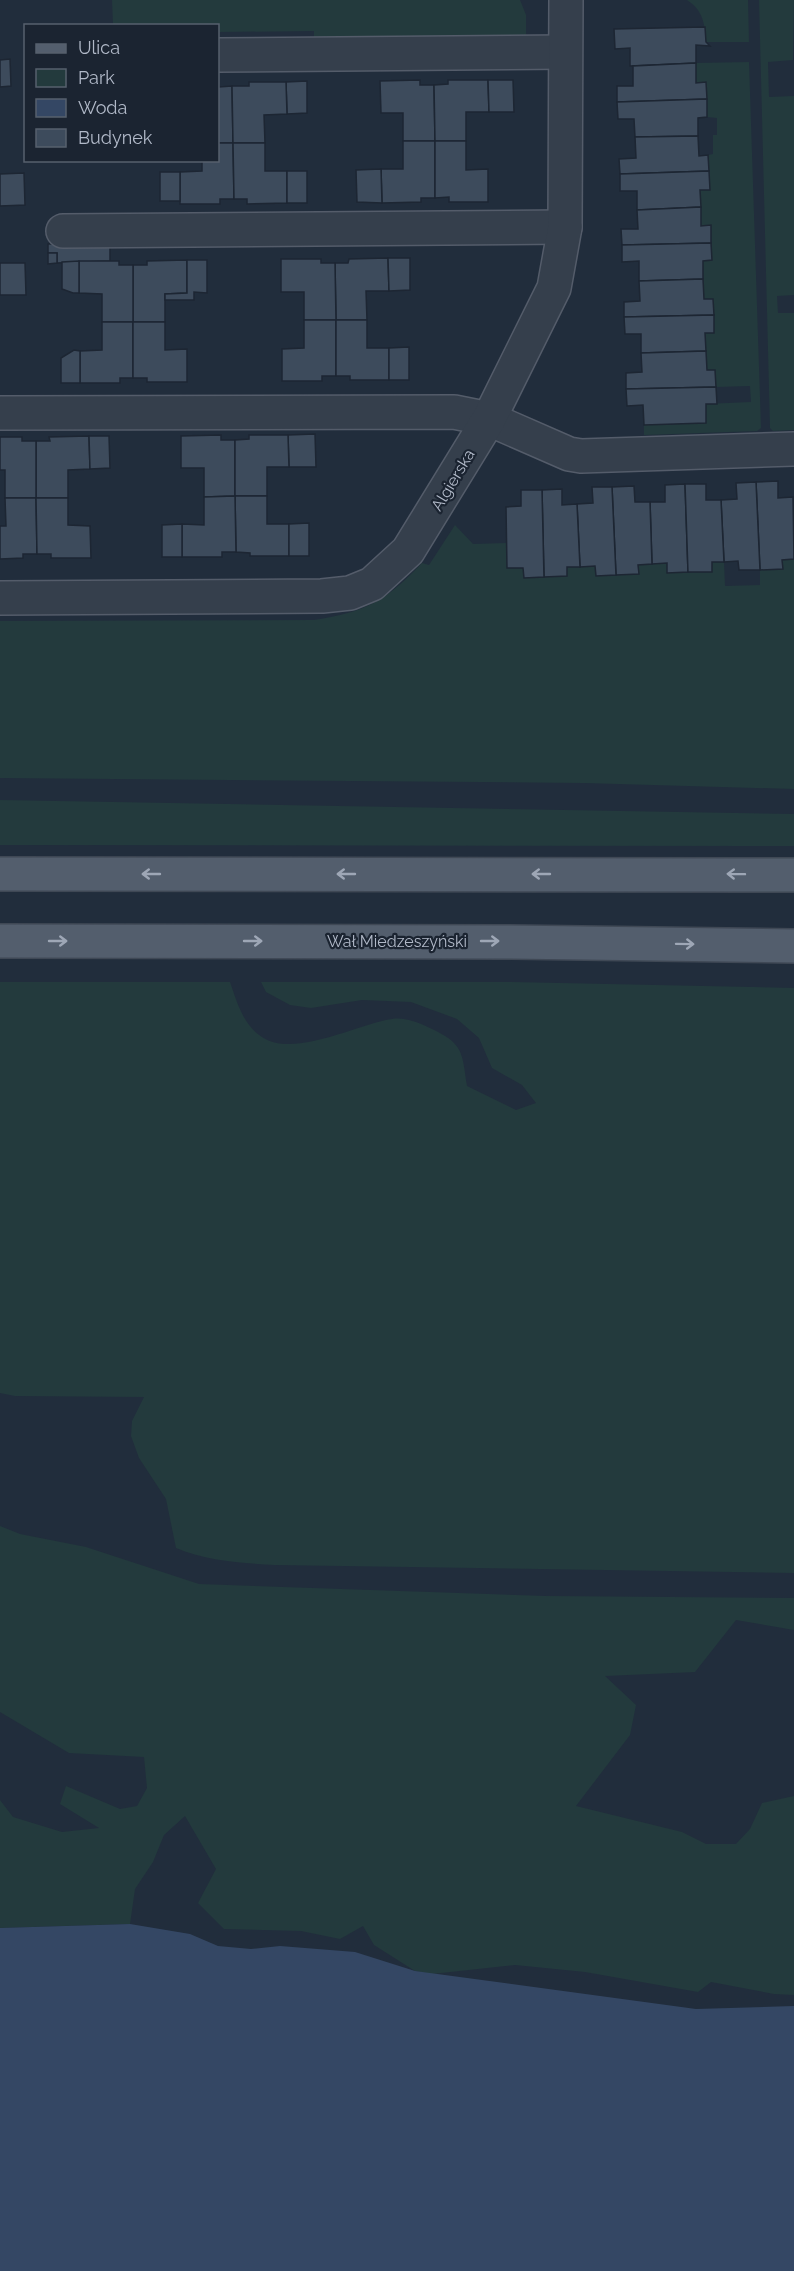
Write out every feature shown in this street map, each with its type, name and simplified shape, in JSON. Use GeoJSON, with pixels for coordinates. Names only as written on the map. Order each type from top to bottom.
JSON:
{"type":"FeatureCollection","features":[{"type":"Feature","properties":{"kind":"main road"},"geometry":{"type":"LineString","coordinates":[[0,874],[794,875]]}},
{"type":"Feature","properties":{"kind":"main road","name":"Wał Miedzeszyński"},"geometry":{"type":"LineString","coordinates":[[0,941],[522,942],[794,946]]}},
{"type":"Feature","properties":{"kind":"street","name":"Algierska"},"geometry":{"type":"LineString","coordinates":[[0,598],[322,596],[350,593],[372,584],[408,551],[489,419],[554,288],[566,227],[566,0]]}},
{"type":"Feature","properties":{"kind":"street"},"geometry":{"type":"LineString","coordinates":[[219,55],[566,52]]}},
{"type":"Feature","properties":{"kind":"street"},"geometry":{"type":"LineString","coordinates":[[63,231],[566,227]]}},
{"type":"Feature","properties":{"kind":"street"},"geometry":{"type":"LineString","coordinates":[[0,413],[454,412],[489,419],[528,434],[569,454],[581,456],[794,449]]}},
{"type":"Feature","properties":{"kind":"green space"},"geometry":{"type":"Polygon","coordinates":[[[112,0],[520,0],[526,15],[526,35],[436,36],[435,42],[314,43],[314,31],[219,32],[219,24],[113,24],[112,0]]]}},
{"type":"Feature","properties":{"kind":"green space"},"geometry":{"type":"Polygon","coordinates":[[[687,0],[748,0],[749,42],[706,42],[700,13],[687,0]]]}},
{"type":"Feature","properties":{"kind":"green space"},"geometry":{"type":"Polygon","coordinates":[[[759,0],[794,0],[793,60],[768,62],[769,97],[794,96],[794,295],[777,296],[778,313],[794,313],[794,430],[773,431],[770,428],[759,0]]]}},
{"type":"Feature","properties":{"kind":"green space"},"geometry":{"type":"Polygon","coordinates":[[[749,62],[761,428],[757,431],[644,435],[644,425],[706,423],[706,404],[751,402],[750,386],[716,387],[715,370],[707,370],[705,333],[714,333],[713,299],[704,299],[703,261],[712,260],[711,226],[701,226],[700,190],[709,189],[708,155],[713,154],[713,135],[717,135],[717,118],[707,117],[706,82],[696,83],[696,63],[749,62]]]}},
{"type":"Feature","properties":{"kind":"green space"},"geometry":{"type":"Polygon","coordinates":[[[455,525],[473,544],[507,543],[507,568],[523,568],[524,578],[567,576],[567,567],[595,566],[596,576],[639,574],[638,565],[667,563],[668,573],[711,572],[712,562],[724,562],[725,586],[760,585],[760,570],[782,569],[782,560],[794,559],[794,789],[584,783],[0,778],[0,621],[314,620],[332,617],[374,603],[397,587],[422,563],[429,565],[455,525]]]}},
{"type":"Feature","properties":{"kind":"green space"},"geometry":{"type":"Polygon","coordinates":[[[0,800],[794,814],[794,846],[0,845],[0,800]]]}},
{"type":"Feature","properties":{"kind":"green space"},"geometry":{"type":"Polygon","coordinates":[[[0,982],[230,982],[245,1020],[255,1032],[275,1043],[309,1042],[392,1019],[407,1020],[442,1034],[456,1045],[462,1057],[467,1086],[516,1110],[536,1103],[522,1085],[492,1068],[479,1038],[457,1019],[411,1002],[362,1000],[311,1008],[290,1005],[266,992],[261,982],[512,982],[794,988],[794,1573],[275,1565],[212,1559],[176,1548],[166,1499],[139,1458],[131,1436],[132,1421],[144,1397],[15,1396],[0,1393],[0,982]]]}},
{"type":"Feature","properties":{"kind":"green space"},"geometry":{"type":"Polygon","coordinates":[[[0,1526],[20,1534],[86,1547],[199,1584],[546,1596],[794,1598],[794,1630],[736,1620],[695,1672],[605,1676],[636,1705],[630,1735],[576,1806],[682,1832],[706,1844],[736,1844],[750,1829],[762,1803],[794,1796],[794,1995],[774,1994],[711,1982],[698,1992],[585,1972],[515,1965],[432,1974],[415,1971],[374,1945],[363,1926],[340,1939],[301,1931],[224,1929],[198,1903],[216,1869],[185,1816],[164,1835],[153,1862],[135,1889],[130,1924],[0,1928],[0,1800],[13,1817],[62,1832],[99,1828],[60,1804],[66,1786],[120,1809],[137,1806],[147,1788],[144,1757],[69,1753],[0,1712],[0,1526]]]}},
{"type":"Feature","properties":{"kind":"water"},"geometry":{"type":"Polygon","coordinates":[[[130,1924],[190,1934],[218,1946],[251,1949],[280,1946],[355,1952],[415,1971],[696,2009],[794,2006],[794,2271],[0,2271],[0,1928],[130,1924]]]}},
{"type":"Feature","properties":{"kind":"building"},"geometry":{"type":"Polygon","coordinates":[[[705,27],[706,42],[710,46],[696,45],[696,63],[630,66],[630,48],[615,49],[614,29],[705,27]]]}},
{"type":"Feature","properties":{"kind":"building"},"geometry":{"type":"Polygon","coordinates":[[[10,59],[11,86],[0,87],[0,60],[10,59]]]}},
{"type":"Feature","properties":{"kind":"building"},"geometry":{"type":"Polygon","coordinates":[[[696,63],[696,83],[706,82],[707,99],[617,102],[617,86],[633,86],[633,66],[696,63]]]}},
{"type":"Feature","properties":{"kind":"building"},"geometry":{"type":"Polygon","coordinates":[[[420,80],[420,85],[434,85],[435,141],[403,141],[403,113],[381,113],[380,81],[420,80]]]}},
{"type":"Feature","properties":{"kind":"building"},"geometry":{"type":"Polygon","coordinates":[[[448,80],[488,80],[489,112],[466,112],[466,141],[435,141],[434,85],[448,84],[448,80]]]}},
{"type":"Feature","properties":{"kind":"building"},"geometry":{"type":"Polygon","coordinates":[[[488,80],[513,80],[514,112],[489,112],[488,80]]]}},
{"type":"Feature","properties":{"kind":"building"},"geometry":{"type":"Polygon","coordinates":[[[307,81],[307,113],[287,114],[286,82],[307,81]]]}},
{"type":"Feature","properties":{"kind":"building"},"geometry":{"type":"Polygon","coordinates":[[[249,82],[286,82],[287,114],[264,115],[265,143],[233,143],[232,86],[249,86],[249,82]]]}},
{"type":"Feature","properties":{"kind":"building"},"geometry":{"type":"Polygon","coordinates":[[[232,86],[233,143],[219,143],[219,87],[232,86]]]}},
{"type":"Feature","properties":{"kind":"building"},"geometry":{"type":"Polygon","coordinates":[[[707,99],[707,117],[698,118],[698,136],[635,137],[634,119],[618,119],[617,102],[707,99]]]}},
{"type":"Feature","properties":{"kind":"building"},"geometry":{"type":"Polygon","coordinates":[[[698,136],[699,156],[708,155],[709,171],[620,174],[619,159],[636,158],[635,137],[698,136]]]}},
{"type":"Feature","properties":{"kind":"building"},"geometry":{"type":"Polygon","coordinates":[[[403,141],[435,141],[435,198],[421,198],[421,202],[382,203],[381,169],[403,169],[403,141]]]}},
{"type":"Feature","properties":{"kind":"building"},"geometry":{"type":"Polygon","coordinates":[[[435,141],[466,141],[466,170],[488,169],[488,202],[449,202],[449,197],[435,198],[435,141]]]}},
{"type":"Feature","properties":{"kind":"building"},"geometry":{"type":"Polygon","coordinates":[[[219,143],[233,143],[234,199],[220,199],[220,204],[180,204],[180,172],[202,171],[202,162],[219,162],[219,143]]]}},
{"type":"Feature","properties":{"kind":"building"},"geometry":{"type":"Polygon","coordinates":[[[233,143],[265,143],[265,171],[287,171],[287,203],[247,204],[247,199],[234,199],[233,143]]]}},
{"type":"Feature","properties":{"kind":"building"},"geometry":{"type":"Polygon","coordinates":[[[381,169],[382,203],[357,202],[356,170],[381,169]]]}},
{"type":"Feature","properties":{"kind":"building"},"geometry":{"type":"Polygon","coordinates":[[[287,171],[307,171],[307,203],[287,203],[287,171]]]}},
{"type":"Feature","properties":{"kind":"building"},"geometry":{"type":"Polygon","coordinates":[[[709,171],[710,190],[700,190],[701,207],[637,210],[637,191],[620,191],[620,174],[709,171]]]}},
{"type":"Feature","properties":{"kind":"building"},"geometry":{"type":"Polygon","coordinates":[[[160,172],[180,172],[180,201],[160,201],[160,172]]]}},
{"type":"Feature","properties":{"kind":"building"},"geometry":{"type":"Polygon","coordinates":[[[24,173],[25,205],[0,206],[0,174],[24,173]]]}},
{"type":"Feature","properties":{"kind":"building"},"geometry":{"type":"Polygon","coordinates":[[[701,207],[701,226],[711,225],[711,243],[622,245],[621,229],[638,229],[637,210],[701,207]]]}},
{"type":"Feature","properties":{"kind":"building"},"geometry":{"type":"Polygon","coordinates":[[[110,243],[110,261],[57,263],[57,253],[48,253],[48,244],[110,243]]]}},
{"type":"Feature","properties":{"kind":"building"},"geometry":{"type":"Polygon","coordinates":[[[711,243],[712,260],[703,261],[703,279],[639,281],[639,261],[622,262],[622,245],[711,243]]]}},
{"type":"Feature","properties":{"kind":"building"},"geometry":{"type":"Polygon","coordinates":[[[48,253],[57,253],[57,263],[48,264],[48,253]]]}},
{"type":"Feature","properties":{"kind":"building"},"geometry":{"type":"Polygon","coordinates":[[[388,258],[389,291],[366,291],[367,320],[336,320],[335,263],[348,263],[349,259],[388,258]]]}},
{"type":"Feature","properties":{"kind":"building"},"geometry":{"type":"Polygon","coordinates":[[[388,258],[410,258],[410,290],[389,291],[388,258]]]}},
{"type":"Feature","properties":{"kind":"building"},"geometry":{"type":"Polygon","coordinates":[[[281,259],[321,259],[321,263],[335,263],[336,320],[304,320],[304,292],[281,292],[281,259]]]}},
{"type":"Feature","properties":{"kind":"building"},"geometry":{"type":"Polygon","coordinates":[[[187,260],[187,293],[165,294],[165,322],[133,322],[133,265],[147,265],[147,261],[187,260]]]}},
{"type":"Feature","properties":{"kind":"building"},"geometry":{"type":"Polygon","coordinates":[[[187,260],[207,260],[207,293],[194,292],[194,300],[165,300],[165,294],[187,293],[187,260]]]}},
{"type":"Feature","properties":{"kind":"building"},"geometry":{"type":"Polygon","coordinates":[[[79,261],[119,261],[119,265],[133,265],[133,322],[102,322],[102,294],[79,293],[79,261]]]}},
{"type":"Feature","properties":{"kind":"building"},"geometry":{"type":"Polygon","coordinates":[[[79,261],[79,293],[62,289],[62,262],[79,261]]]}},
{"type":"Feature","properties":{"kind":"building"},"geometry":{"type":"Polygon","coordinates":[[[0,263],[25,263],[26,295],[0,295],[0,263]]]}},
{"type":"Feature","properties":{"kind":"building"},"geometry":{"type":"Polygon","coordinates":[[[703,279],[704,299],[713,299],[714,315],[624,317],[624,302],[640,301],[639,281],[703,279]]]}},
{"type":"Feature","properties":{"kind":"building"},"geometry":{"type":"Polygon","coordinates":[[[714,315],[714,333],[705,333],[706,351],[641,353],[641,334],[625,334],[624,317],[714,315]]]}},
{"type":"Feature","properties":{"kind":"building"},"geometry":{"type":"Polygon","coordinates":[[[304,320],[336,320],[336,376],[322,376],[322,381],[282,381],[282,349],[304,348],[304,320]]]}},
{"type":"Feature","properties":{"kind":"building"},"geometry":{"type":"Polygon","coordinates":[[[336,320],[367,320],[367,348],[389,348],[389,380],[350,380],[350,376],[336,376],[336,320]]]}},
{"type":"Feature","properties":{"kind":"building"},"geometry":{"type":"Polygon","coordinates":[[[102,322],[133,322],[133,378],[120,378],[120,383],[80,383],[80,351],[102,350],[102,322]]]}},
{"type":"Feature","properties":{"kind":"building"},"geometry":{"type":"Polygon","coordinates":[[[133,322],[165,322],[165,350],[187,349],[187,382],[147,382],[147,378],[133,378],[133,322]]]}},
{"type":"Feature","properties":{"kind":"building"},"geometry":{"type":"Polygon","coordinates":[[[409,347],[409,380],[389,380],[389,348],[409,347]]]}},
{"type":"Feature","properties":{"kind":"building"},"geometry":{"type":"Polygon","coordinates":[[[74,350],[80,351],[80,383],[61,383],[61,358],[74,350]]]}},
{"type":"Feature","properties":{"kind":"building"},"geometry":{"type":"Polygon","coordinates":[[[706,351],[707,370],[715,370],[716,387],[626,389],[626,373],[642,372],[641,353],[706,351]]]}},
{"type":"Feature","properties":{"kind":"building"},"geometry":{"type":"Polygon","coordinates":[[[716,387],[717,404],[706,404],[706,423],[644,425],[643,405],[627,406],[626,389],[716,387]]]}},
{"type":"Feature","properties":{"kind":"building"},"geometry":{"type":"Polygon","coordinates":[[[315,434],[316,467],[289,467],[288,435],[315,434]]]}},
{"type":"Feature","properties":{"kind":"building"},"geometry":{"type":"Polygon","coordinates":[[[221,435],[221,440],[235,440],[235,496],[204,497],[204,468],[181,468],[181,436],[221,435]]]}},
{"type":"Feature","properties":{"kind":"building"},"geometry":{"type":"Polygon","coordinates":[[[249,435],[288,435],[289,467],[267,467],[267,496],[235,496],[235,440],[249,439],[249,435]]]}},
{"type":"Feature","properties":{"kind":"building"},"geometry":{"type":"Polygon","coordinates":[[[89,436],[90,469],[68,470],[68,498],[36,498],[36,441],[50,441],[49,437],[89,436]]]}},
{"type":"Feature","properties":{"kind":"building"},"geometry":{"type":"Polygon","coordinates":[[[89,436],[109,436],[110,468],[90,469],[89,436]]]}},
{"type":"Feature","properties":{"kind":"building"},"geometry":{"type":"Polygon","coordinates":[[[0,437],[22,437],[22,441],[36,441],[36,498],[5,498],[5,470],[0,470],[0,437]]]}},
{"type":"Feature","properties":{"kind":"building"},"geometry":{"type":"Polygon","coordinates":[[[778,481],[778,498],[793,497],[794,559],[782,560],[783,569],[760,570],[756,482],[778,481]]]}},
{"type":"Feature","properties":{"kind":"building"},"geometry":{"type":"Polygon","coordinates":[[[756,482],[760,570],[739,570],[738,561],[724,562],[721,500],[737,499],[736,483],[756,482]]]}},
{"type":"Feature","properties":{"kind":"building"},"geometry":{"type":"Polygon","coordinates":[[[685,484],[688,572],[667,573],[667,563],[652,564],[650,502],[665,502],[665,485],[685,484]]]}},
{"type":"Feature","properties":{"kind":"building"},"geometry":{"type":"Polygon","coordinates":[[[685,484],[706,484],[706,500],[721,500],[724,562],[712,562],[712,572],[688,572],[685,484]]]}},
{"type":"Feature","properties":{"kind":"building"},"geometry":{"type":"Polygon","coordinates":[[[634,486],[635,502],[650,502],[652,564],[638,565],[639,574],[616,575],[612,487],[634,486]]]}},
{"type":"Feature","properties":{"kind":"building"},"geometry":{"type":"Polygon","coordinates":[[[592,487],[612,487],[616,575],[596,576],[595,566],[580,567],[577,504],[593,503],[592,487]]]}},
{"type":"Feature","properties":{"kind":"building"},"geometry":{"type":"Polygon","coordinates":[[[562,489],[562,505],[577,504],[580,567],[567,567],[567,576],[544,577],[542,490],[562,489]]]}},
{"type":"Feature","properties":{"kind":"building"},"geometry":{"type":"Polygon","coordinates":[[[521,490],[542,490],[544,577],[524,578],[523,568],[507,568],[506,507],[521,506],[521,490]]]}},
{"type":"Feature","properties":{"kind":"building"},"geometry":{"type":"Polygon","coordinates":[[[235,496],[267,496],[267,524],[289,524],[289,556],[250,556],[250,553],[236,552],[235,496]]]}},
{"type":"Feature","properties":{"kind":"building"},"geometry":{"type":"Polygon","coordinates":[[[235,496],[236,552],[222,552],[222,557],[182,557],[182,524],[204,525],[204,497],[235,496]]]}},
{"type":"Feature","properties":{"kind":"building"},"geometry":{"type":"Polygon","coordinates":[[[5,498],[36,498],[37,554],[23,554],[23,558],[0,559],[0,526],[6,526],[5,498]]]}},
{"type":"Feature","properties":{"kind":"building"},"geometry":{"type":"Polygon","coordinates":[[[36,498],[68,498],[68,525],[90,526],[91,558],[51,558],[51,554],[37,554],[36,498]]]}},
{"type":"Feature","properties":{"kind":"building"},"geometry":{"type":"Polygon","coordinates":[[[309,523],[309,556],[289,556],[289,524],[309,523]]]}},
{"type":"Feature","properties":{"kind":"building"},"geometry":{"type":"Polygon","coordinates":[[[182,524],[182,557],[162,557],[162,525],[182,524]]]}}]}
